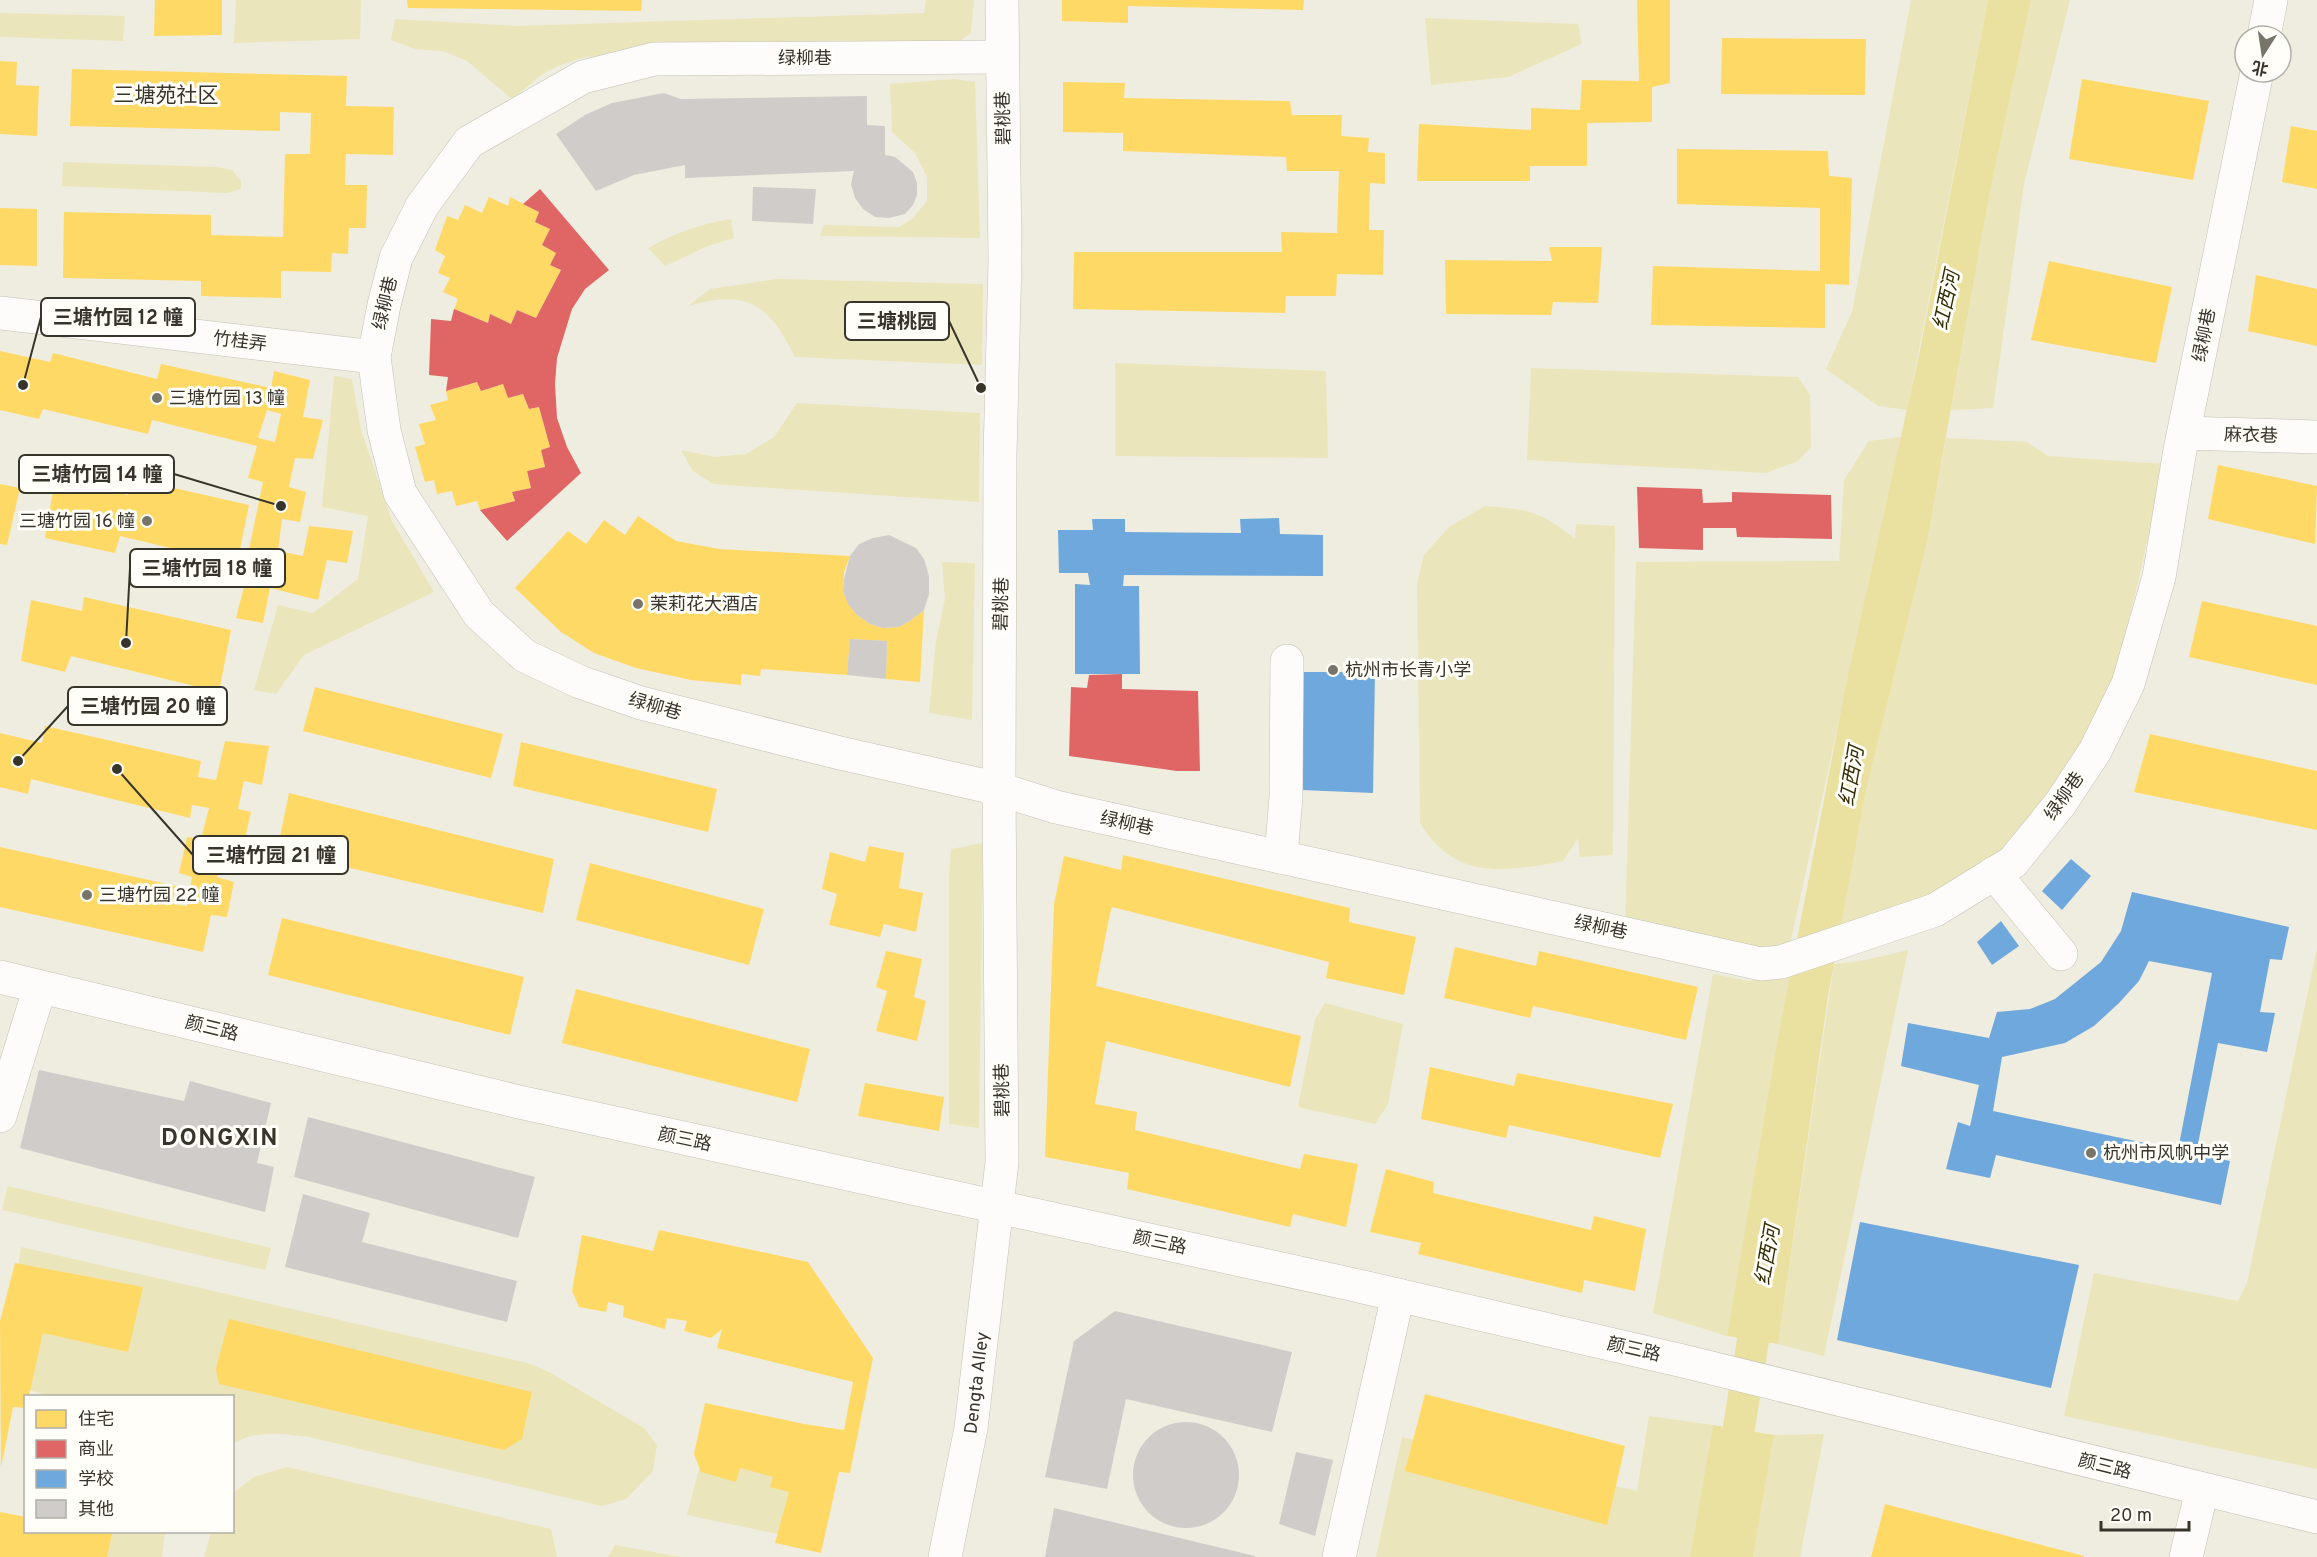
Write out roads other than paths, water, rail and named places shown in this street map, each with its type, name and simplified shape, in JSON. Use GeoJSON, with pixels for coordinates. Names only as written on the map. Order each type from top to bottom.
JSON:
{"type":"FeatureCollection","features":[{"type":"Feature","properties":{"kind":"street","name":"碧桃巷"},"geometry":{"type":"LineString","coordinates":[[997,1207],[1002,1162],[999,789],[1000,455],[1005,260],[1002,0]]}},
{"type":"Feature","properties":{"kind":"street"},"geometry":{"type":"LineString","coordinates":[[2266,24],[2271,0]]}},
{"type":"Feature","properties":{"kind":"street","name":"绿柳巷"},"geometry":{"type":"LineString","coordinates":[[1002,57],[654,59],[583,77],[469,142],[422,206],[396,258],[374,357],[384,430],[400,493],[479,614],[525,656],[580,682],[641,703],[840,753],[999,789],[1056,807],[1694,948],[1725,957],[1761,963],[1781,962],[1935,910],[2013,862],[2060,804],[2095,751],[2128,684],[2159,577],[2184,432],[2255,84]]}},
{"type":"Feature","properties":{"kind":"street","name":"竹桂弄"},"geometry":{"type":"LineString","coordinates":[[0,313],[374,357]]}},
{"type":"Feature","properties":{"kind":"street","name":"麻衣巷"},"geometry":{"type":"LineString","coordinates":[[2184,432],[2317,437]]}},
{"type":"Feature","properties":{"kind":"street"},"geometry":{"type":"LineString","coordinates":[[1281,857],[1286,797],[1287,661]]}},
{"type":"Feature","properties":{"kind":"street"},"geometry":{"type":"LineString","coordinates":[[1994,873],[2061,954]]}},
{"type":"Feature","properties":{"kind":"street","name":"颜三路"},"geometry":{"type":"LineString","coordinates":[[0,977],[519,1102],[1398,1295],[1773,1383],[2317,1517]]}},
{"type":"Feature","properties":{"kind":"street"},"geometry":{"type":"LineString","coordinates":[[0,1116],[40,987]]}},
{"type":"Feature","properties":{"kind":"street","name":"Dengta Alley"},"geometry":{"type":"LineString","coordinates":[[945,1557],[971,1428],[997,1207]]}},
{"type":"Feature","properties":{"kind":"street"},"geometry":{"type":"LineString","coordinates":[[1339,1557],[1398,1295]]}},
{"type":"Feature","properties":{"kind":"street"},"geometry":{"type":"LineString","coordinates":[[2186,1557],[2202,1490]]}},
{"type":"Feature","properties":{"kind":"water"},"geometry":{"type":"Polygon","coordinates":[[[1988,0],[2031,0],[1990,191],[1927,542],[1866,790],[1828,996],[1778,1344],[1727,1336],[1777,1044],[1846,685],[1919,355],[1988,0]]]}},
{"type":"Feature","properties":{"kind":"water"},"geometry":{"type":"Polygon","coordinates":[[[1713,1425],[1774,1435],[1753,1557],[1690,1557],[1713,1425]]]}},
{"type":"Feature","properties":{"kind":"waterway","name":"红西河"},"geometry":{"type":"LineString","coordinates":[[1718,1557],[1760,1297]]}},
{"type":"Feature","properties":{"kind":"place","name":"三塘竹园 12 幢"},"geometry":{"type":"Point","coordinates":[23,385]}},
{"type":"Feature","properties":{"kind":"place","name":"三塘桃园"},"geometry":{"type":"Point","coordinates":[981,388]}},
{"type":"Feature","properties":{"kind":"place","name":"三塘竹园 13 幢"},"geometry":{"type":"Point","coordinates":[157,398]}},
{"type":"Feature","properties":{"kind":"place","name":"三塘竹园 14 幢"},"geometry":{"type":"Point","coordinates":[281,506]}},
{"type":"Feature","properties":{"kind":"place","name":"三塘竹园 16 幢"},"geometry":{"type":"Point","coordinates":[147,521]}},
{"type":"Feature","properties":{"kind":"place","name":"茉莉花大酒店"},"geometry":{"type":"Point","coordinates":[638,604]}},
{"type":"Feature","properties":{"kind":"place","name":"三塘竹园 18 幢"},"geometry":{"type":"Point","coordinates":[126,643]}},
{"type":"Feature","properties":{"kind":"place","name":"杭州市长青小学"},"geometry":{"type":"Point","coordinates":[1333,670]}},
{"type":"Feature","properties":{"kind":"place","name":"三塘竹园 20 幢"},"geometry":{"type":"Point","coordinates":[18,761]}},
{"type":"Feature","properties":{"kind":"place","name":"三塘竹园 21 幢"},"geometry":{"type":"Point","coordinates":[117,769]}},
{"type":"Feature","properties":{"kind":"place","name":"三塘竹园 22 幢"},"geometry":{"type":"Point","coordinates":[87,895]}},
{"type":"Feature","properties":{"kind":"place","name":"杭州市风帆中学"},"geometry":{"type":"Point","coordinates":[2091,1153]}},
{"type":"Feature","properties":{"kind":"district","name":"三塘苑社区"},"geometry":{"type":"Point","coordinates":[166,95]}},
{"type":"Feature","properties":{"kind":"district","name":"DONGXIN"},"geometry":{"type":"Point","coordinates":[220,1137]}}]}
